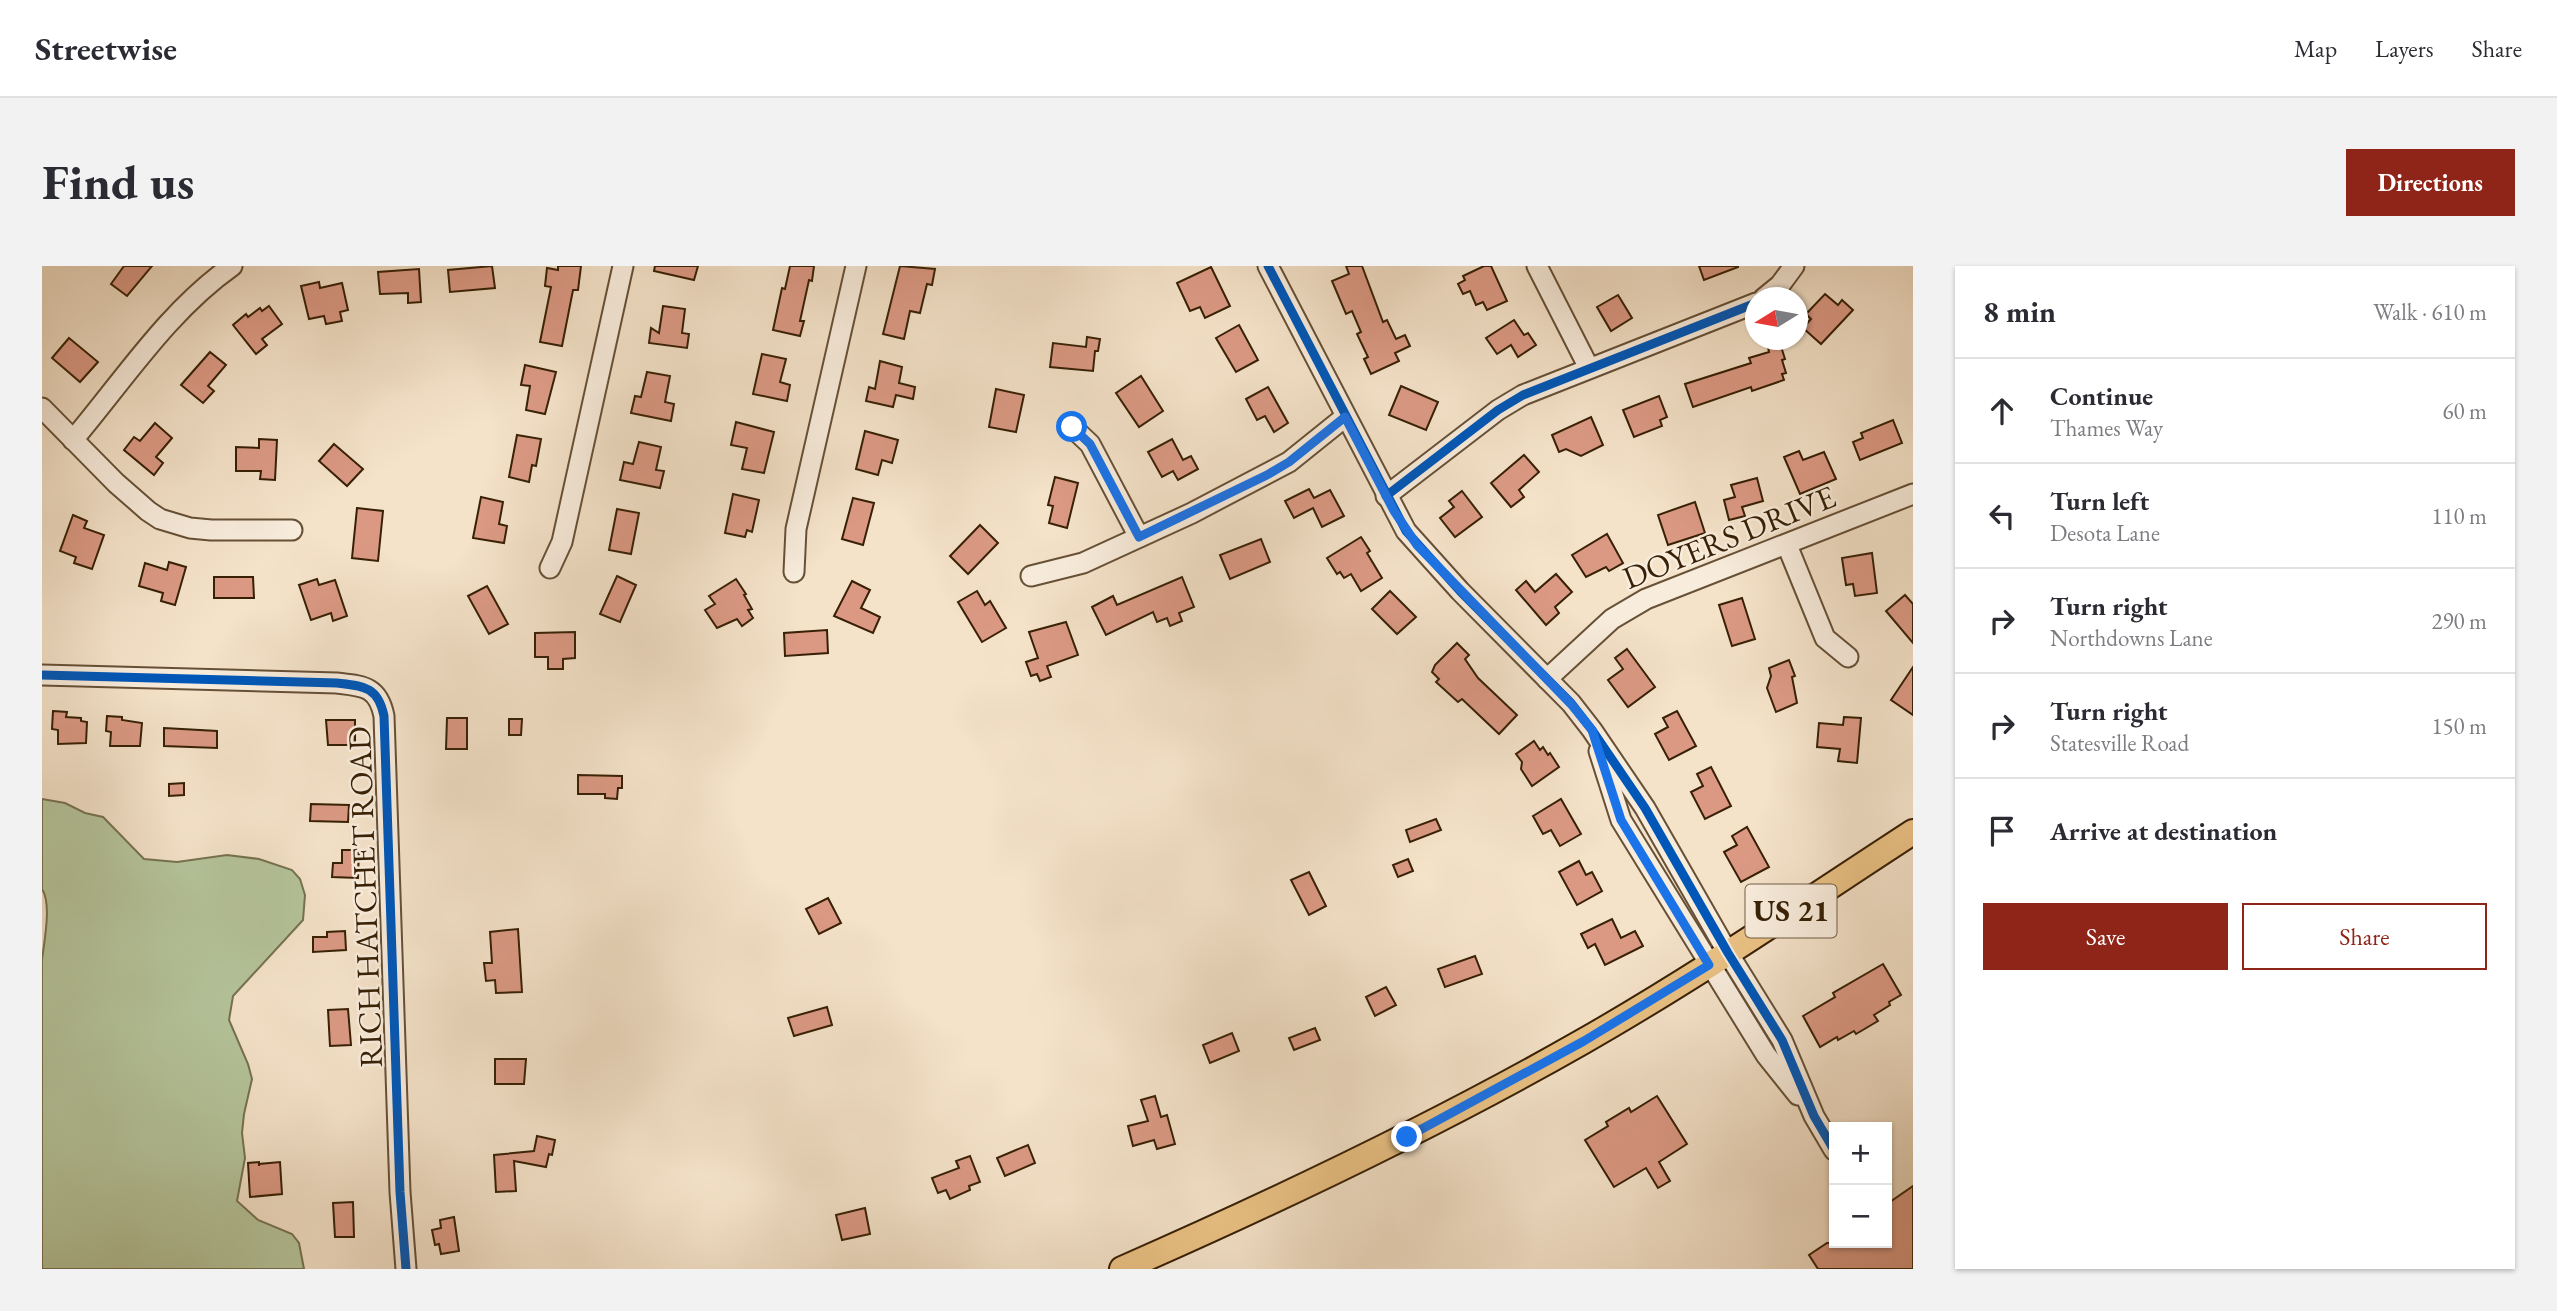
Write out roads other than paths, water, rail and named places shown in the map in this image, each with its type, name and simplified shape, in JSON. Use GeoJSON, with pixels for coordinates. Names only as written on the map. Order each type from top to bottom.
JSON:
{"type":"FeatureCollection","features":[{"type":"Feature","properties":{"kind":"main road","name":"US 21"},"geometry":{"type":"LineString","coordinates":[[1122,1269],[1256,1210],[1431,1125],[1584,1041],[1718,959],[1913,832]]}},
{"type":"Feature","properties":{"kind":"street"},"geometry":{"type":"LineString","coordinates":[[73,440],[174,317],[232,266]]}},
{"type":"Feature","properties":{"kind":"street"},"geometry":{"type":"LineString","coordinates":[[550,568],[562,542],[623,266]]}},
{"type":"Feature","properties":{"kind":"street"},"geometry":{"type":"LineString","coordinates":[[794,572],[793,544],[796,529],[856,266]]}},
{"type":"Feature","properties":{"kind":"street"},"geometry":{"type":"LineString","coordinates":[[1268,266],[1386,496],[1417,545],[1571,704],[1592,730],[1645,808],[1718,959],[1782,1040],[1814,1116],[1829,1142]]}},
{"type":"Feature","properties":{"kind":"street"},"geometry":{"type":"LineString","coordinates":[[1537,266],[1589,368]]}},
{"type":"Feature","properties":{"kind":"street"},"geometry":{"type":"LineString","coordinates":[[1778,287],[1794,266]]}},
{"type":"Feature","properties":{"kind":"street"},"geometry":{"type":"LineString","coordinates":[[1386,496],[1498,410],[1522,395],[1745,307]]}},
{"type":"Feature","properties":{"kind":"street"},"geometry":{"type":"LineString","coordinates":[[42,408],[116,483],[160,519],[190,528],[211,530],[292,530]]}},
{"type":"Feature","properties":{"kind":"street"},"geometry":{"type":"LineString","coordinates":[[1031,576],[1083,563],[1267,475],[1289,462],[1345,417]]}},
{"type":"Feature","properties":{"kind":"street"},"geometry":{"type":"LineString","coordinates":[[1072,427],[1090,444],[1139,537]]}},
{"type":"Feature","properties":{"kind":"street","name":"DOYERS DRIVE"},"geometry":{"type":"LineString","coordinates":[[1547,679],[1592,636],[1629,608],[1727,566],[1913,494]]}},
{"type":"Feature","properties":{"kind":"street"},"geometry":{"type":"LineString","coordinates":[[1787,545],[1825,639],[1848,657]]}},
{"type":"Feature","properties":{"kind":"street","name":"RICH HATCHET ROAD"},"geometry":{"type":"LineString","coordinates":[[42,675],[337,683],[362,686],[373,691],[382,704],[400,1192],[406,1269]]}}]}
